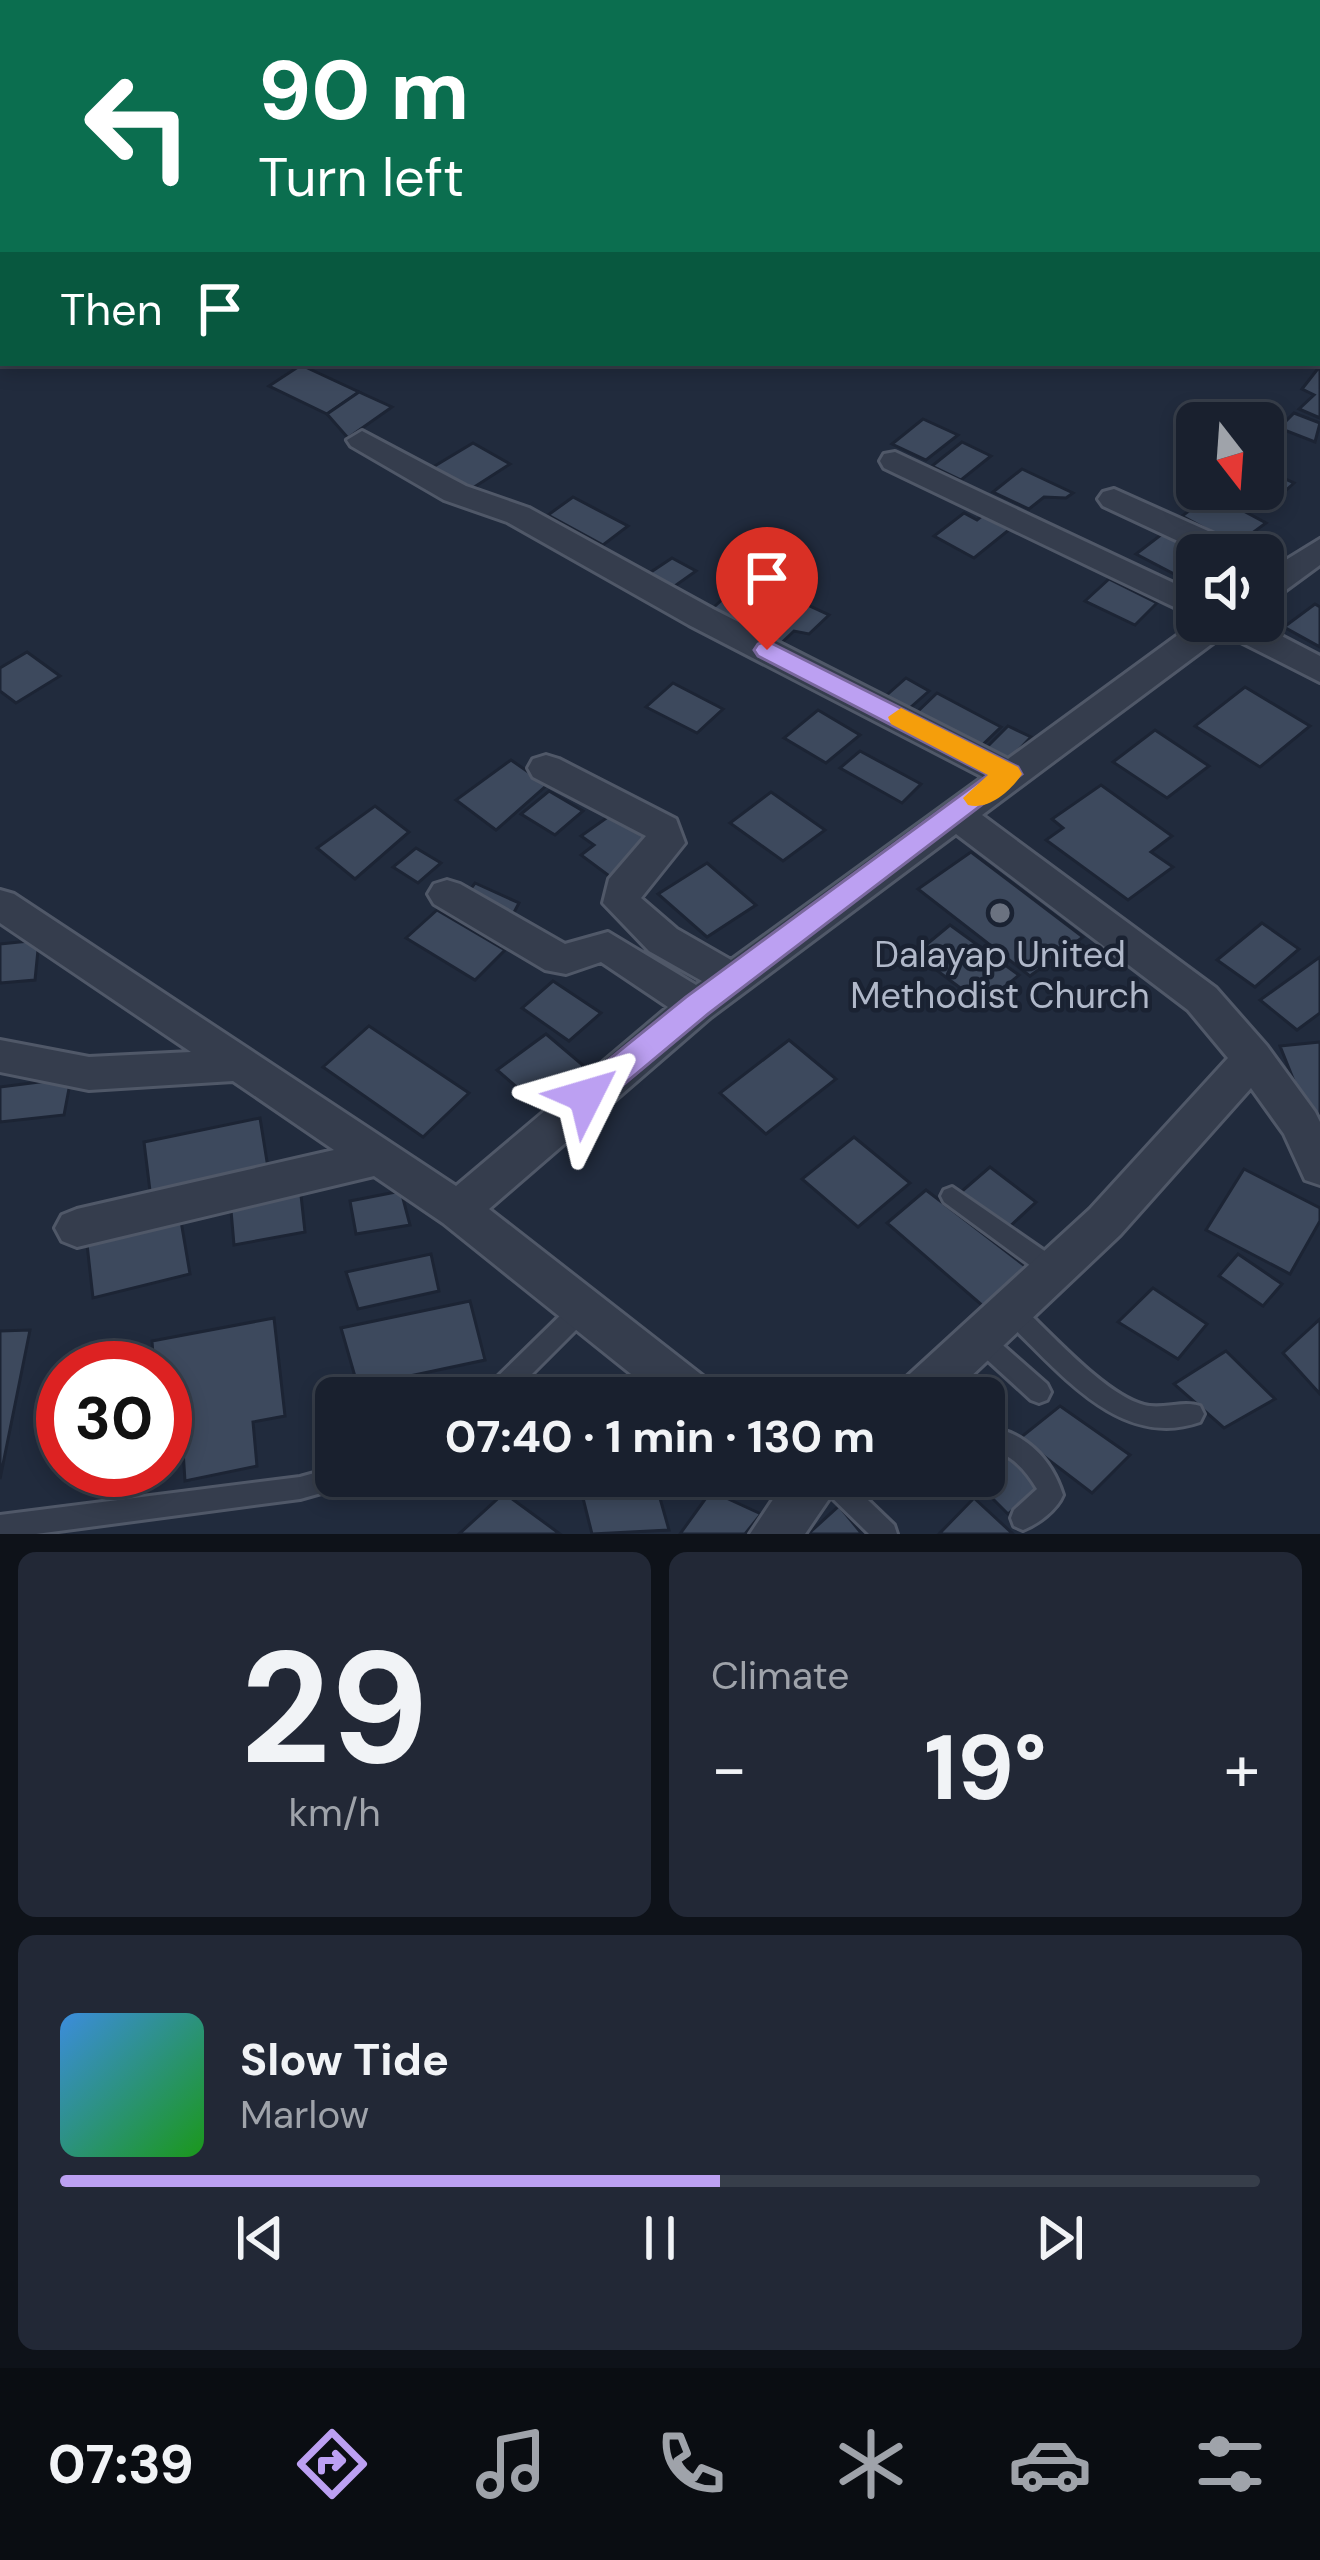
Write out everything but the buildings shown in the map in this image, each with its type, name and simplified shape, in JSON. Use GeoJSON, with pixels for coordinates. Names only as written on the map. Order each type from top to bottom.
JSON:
{"type":"FeatureCollection","features":[{"type":"Feature","properties":{"kind":"street"},"geometry":{"type":"LineString","coordinates":[[362,440],[454,493],[518,515],[701,617],[1008,774]]}},
{"type":"Feature","properties":{"kind":"street"},"geometry":{"type":"LineString","coordinates":[[896,461],[1176,597]]}},
{"type":"Feature","properties":{"kind":"street"},"geometry":{"type":"LineString","coordinates":[[1114,499],[1190,534]]}},
{"type":"Feature","properties":{"kind":"street"},"geometry":{"type":"LineString","coordinates":[[1284,569],[1320,548]]}},
{"type":"Feature","properties":{"kind":"street"},"geometry":{"type":"LineString","coordinates":[[458,1210],[697,1006],[1193,642]]}},
{"type":"Feature","properties":{"kind":"street"},"geometry":{"type":"LineString","coordinates":[[1265,642],[1320,670]]}},
{"type":"Feature","properties":{"kind":"street"},"geometry":{"type":"LineString","coordinates":[[546,768],[663,829],[666,843],[622,889],[622,903],[686,957],[732,980]]}},
{"type":"Feature","properties":{"kind":"street"},"geometry":{"type":"LineString","coordinates":[[955,814],[1202,999],[1300,1124],[1320,1167]]}},
{"type":"Feature","properties":{"kind":"street"},"geometry":{"type":"LineString","coordinates":[[447,894],[559,959],[608,946],[697,1006]]}},
{"type":"Feature","properties":{"kind":"street"},"geometry":{"type":"LineString","coordinates":[[0,904],[458,1210],[668,1377]]}},
{"type":"Feature","properties":{"kind":"street"},"geometry":{"type":"LineString","coordinates":[[0,1056],[27,1066],[99,1076],[242,1064]]}},
{"type":"Feature","properties":{"kind":"street"},"geometry":{"type":"LineString","coordinates":[[940,1377],[1105,1222],[1252,1058]]}},
{"type":"Feature","properties":{"kind":"street"},"geometry":{"type":"LineString","coordinates":[[76,1228],[380,1157]]}},
{"type":"Feature","properties":{"kind":"street"},"geometry":{"type":"LineString","coordinates":[[774,1534],[801,1497]]}},
{"type":"Feature","properties":{"kind":"lane"},"geometry":{"type":"LineString","coordinates":[[952,1196],[1054,1270]]}},
{"type":"Feature","properties":{"kind":"lane"},"geometry":{"type":"LineString","coordinates":[[513,1377],[580,1310]]}},
{"type":"Feature","properties":{"kind":"lane"},"geometry":{"type":"LineString","coordinates":[[1011,1311],[1112,1404],[1150,1418],[1192,1414]]}},
{"type":"Feature","properties":{"kind":"lane"},"geometry":{"type":"LineString","coordinates":[[981,1340],[1039,1392]]}},
{"type":"Feature","properties":{"kind":"lane"},"geometry":{"type":"LineString","coordinates":[[1005,1441],[1049,1482],[1051,1495],[1023,1518]]}},
{"type":"Feature","properties":{"kind":"lane"},"geometry":{"type":"LineString","coordinates":[[0,1527],[315,1484]]}},
{"type":"Feature","properties":{"kind":"lane"},"geometry":{"type":"LineString","coordinates":[[836,1497],[885,1533]]}},
{"type":"Feature","properties":{"kind":"slow traffic"},"geometry":{"type":"LineString","coordinates":[[901,717],[1008,774],[977,798]]}},
{"type":"Feature","properties":{"kind":"place","name":"Dalayap United Methodist Church"},"geometry":{"type":"Point","coordinates":[1000,913]}},
{"type":"Feature","properties":{"kind":"route"},"geometry":{"type":"LineString","coordinates":[[586,1096],[697,1006],[1008,774],[767,650]]}}]}
